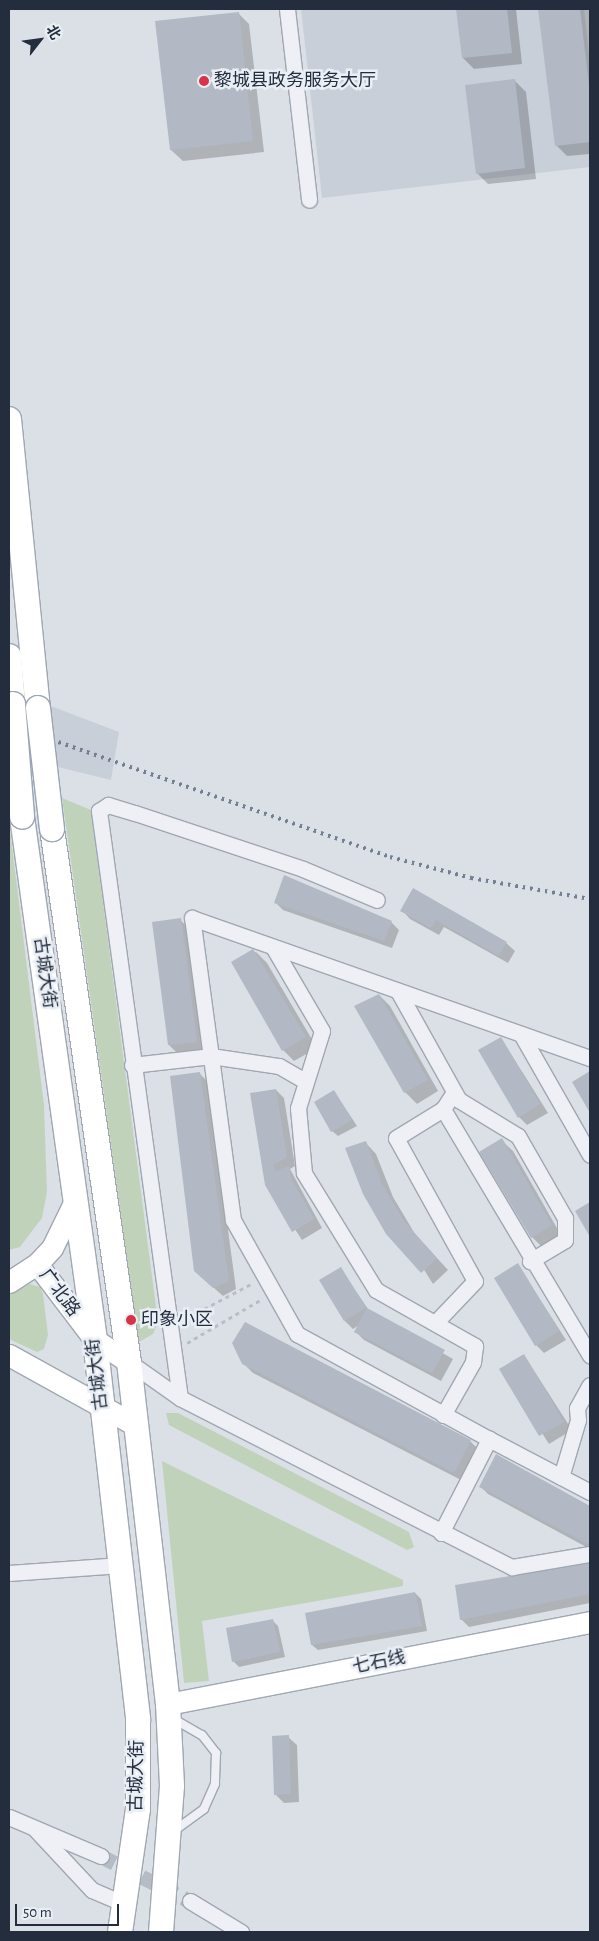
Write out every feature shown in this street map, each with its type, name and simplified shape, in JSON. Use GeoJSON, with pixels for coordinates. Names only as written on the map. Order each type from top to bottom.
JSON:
{"type":"FeatureCollection","features":[{"type":"Feature","properties":{"kind":"main road","name":"古城大街"},"geometry":{"type":"LineString","coordinates":[[9,419],[52,829],[129,1362],[168,1710],[170,1834],[161,1932]]}},
{"type":"Feature","properties":{"kind":"main road","name":"古城大街"},"geometry":{"type":"LineString","coordinates":[[9,656],[22,817],[63,1101],[72,1205],[95,1340],[138,1720],[138,1809],[120,1932]]}},
{"type":"Feature","properties":{"kind":"street"},"geometry":{"type":"LineString","coordinates":[[287,9],[309,200]]}},
{"type":"Feature","properties":{"kind":"street"},"geometry":{"type":"LineString","coordinates":[[180,1398],[132,1065],[99,811],[108,805],[135,813],[303,869],[377,900]]}},
{"type":"Feature","properties":{"kind":"street"},"geometry":{"type":"LineString","coordinates":[[590,1058],[192,918],[233,1220],[297,1334],[443,1415],[590,1492]]}},
{"type":"Feature","properties":{"kind":"street"},"geometry":{"type":"LineString","coordinates":[[273,947],[322,1031],[298,1108],[304,1173],[376,1290],[476,1346],[476,1354],[443,1415]]}},
{"type":"Feature","properties":{"kind":"street"},"geometry":{"type":"LineString","coordinates":[[398,991],[454,1092],[475,1113],[518,1136],[565,1218],[565,1240],[530,1261]]}},
{"type":"Feature","properties":{"kind":"street"},"geometry":{"type":"LineString","coordinates":[[521,1034],[590,1155]]}},
{"type":"Feature","properties":{"kind":"street"},"geometry":{"type":"LineString","coordinates":[[132,1065],[211,1056],[279,1066],[305,1081]]}},
{"type":"Feature","properties":{"kind":"street"},"geometry":{"type":"LineString","coordinates":[[435,1323],[474,1281],[396,1138],[443,1109],[454,1092]]}},
{"type":"Feature","properties":{"kind":"street"},"geometry":{"type":"LineString","coordinates":[[443,1109],[530,1261],[590,1356]]}},
{"type":"Feature","properties":{"kind":"street"},"geometry":{"type":"LineString","coordinates":[[37,1264],[52,1248],[72,1205]]}},
{"type":"Feature","properties":{"kind":"street","name":"广北路"},"geometry":{"type":"LineString","coordinates":[[9,1282],[37,1264],[95,1340],[129,1362]]}},
{"type":"Feature","properties":{"kind":"street"},"geometry":{"type":"LineString","coordinates":[[9,1355],[103,1411],[137,1426]]}},
{"type":"Feature","properties":{"kind":"street"},"geometry":{"type":"LineString","coordinates":[[129,1362],[180,1398],[441,1533],[512,1567],[590,1554]]}},
{"type":"Feature","properties":{"kind":"street"},"geometry":{"type":"LineString","coordinates":[[561,1477],[578,1420],[577,1408],[590,1385]]}},
{"type":"Feature","properties":{"kind":"street"},"geometry":{"type":"LineString","coordinates":[[441,1533],[488,1439]]}},
{"type":"Feature","properties":{"kind":"street"},"geometry":{"type":"LineString","coordinates":[[9,1573],[121,1565]]}},
{"type":"Feature","properties":{"kind":"street","name":"七石线"},"geometry":{"type":"LineString","coordinates":[[168,1710],[590,1622]]}},
{"type":"Feature","properties":{"kind":"street"},"geometry":{"type":"LineString","coordinates":[[9,1817],[102,1856]]}},
{"type":"Feature","properties":{"kind":"street"},"geometry":{"type":"LineString","coordinates":[[34,1828],[92,1890],[123,1903]]}},
{"type":"Feature","properties":{"kind":"street"},"geometry":{"type":"LineString","coordinates":[[190,1902],[241,1932]]}},
{"type":"Feature","properties":{"kind":"lane"},"geometry":{"type":"LineString","coordinates":[[168,1710],[202,1735],[216,1753],[216,1784],[204,1809],[170,1834]]}},
{"type":"Feature","properties":{"kind":"path"},"geometry":{"type":"LineString","coordinates":[[170,1327],[265,1276]]}},
{"type":"Feature","properties":{"kind":"path"},"geometry":{"type":"LineString","coordinates":[[173,1351],[274,1292]]}},
{"type":"Feature","properties":{"kind":"shaded area"},"geometry":{"type":"Polygon","coordinates":[[[301,9],[584,9],[590,64],[590,167],[322,198],[301,9]]]}},
{"type":"Feature","properties":{"kind":"shaded area"},"geometry":{"type":"Polygon","coordinates":[[[9,690],[119,732],[111,780],[9,755],[9,690]]]}},
{"type":"Feature","properties":{"kind":"green space"},"geometry":{"type":"Polygon","coordinates":[[[62,798],[91,810],[158,1322],[153,1334],[139,1342],[62,798]]]}},
{"type":"Feature","properties":{"kind":"green space"},"geometry":{"type":"Polygon","coordinates":[[[9,822],[44,1105],[47,1192],[42,1218],[20,1247],[9,1250],[9,822]]]}},
{"type":"Feature","properties":{"kind":"green space"},"geometry":{"type":"Polygon","coordinates":[[[30,1284],[40,1287],[43,1294],[48,1335],[44,1349],[37,1352],[9,1339],[9,1294],[30,1284]]]}},
{"type":"Feature","properties":{"kind":"green space"},"geometry":{"type":"Polygon","coordinates":[[[166,1413],[178,1413],[409,1532],[414,1547],[407,1550],[169,1425],[166,1413]]]}},
{"type":"Feature","properties":{"kind":"green space"},"geometry":{"type":"Polygon","coordinates":[[[162,1461],[403,1580],[403,1586],[202,1621],[209,1681],[184,1683],[162,1461]]]}},
{"type":"Feature","properties":{"kind":"building"},"geometry":{"type":"Polygon","coordinates":[[[456,9],[507,9],[512,53],[462,58],[456,9]]]}},
{"type":"Feature","properties":{"kind":"building"},"geometry":{"type":"Polygon","coordinates":[[[538,9],[580,9],[590,94],[590,142],[555,146],[538,9]]]}},
{"type":"Feature","properties":{"kind":"building","name":"黎城县政务服务大厅"},"geometry":{"type":"Polygon","coordinates":[[[239,12],[253,141],[170,150],[155,21],[239,12]]]}},
{"type":"Feature","properties":{"kind":"building"},"geometry":{"type":"Polygon","coordinates":[[[515,79],[525,168],[476,174],[465,85],[515,79]]]}},
{"type":"Feature","properties":{"kind":"building"},"geometry":{"type":"Polygon","coordinates":[[[284,875],[392,921],[384,941],[274,903],[284,875]]]}},
{"type":"Feature","properties":{"kind":"building"},"geometry":{"type":"Polygon","coordinates":[[[413,888],[507,942],[499,956],[436,920],[431,928],[400,911],[413,888]]]}},
{"type":"Feature","properties":{"kind":"building"},"geometry":{"type":"Polygon","coordinates":[[[181,918],[197,1042],[168,1045],[152,922],[181,918]]]}},
{"type":"Feature","properties":{"kind":"building"},"geometry":{"type":"Polygon","coordinates":[[[253,949],[306,1037],[282,1051],[231,962],[253,949]]]}},
{"type":"Feature","properties":{"kind":"building"},"geometry":{"type":"Polygon","coordinates":[[[379,994],[428,1080],[404,1093],[354,1006],[379,994]]]}},
{"type":"Feature","properties":{"kind":"building"},"geometry":{"type":"Polygon","coordinates":[[[501,1037],[540,1104],[518,1118],[478,1050],[501,1037]]]}},
{"type":"Feature","properties":{"kind":"building"},"geometry":{"type":"Polygon","coordinates":[[[590,1071],[590,1113],[572,1082],[590,1071]]]}},
{"type":"Feature","properties":{"kind":"building"},"geometry":{"type":"Polygon","coordinates":[[[200,1072],[229,1281],[213,1288],[194,1271],[170,1076],[200,1072]]]}},
{"type":"Feature","properties":{"kind":"building"},"geometry":{"type":"Polygon","coordinates":[[[276,1089],[287,1157],[273,1165],[276,1171],[289,1166],[291,1179],[314,1219],[292,1232],[265,1185],[250,1093],[276,1089]]]}},
{"type":"Feature","properties":{"kind":"building"},"geometry":{"type":"Polygon","coordinates":[[[334,1090],[352,1120],[331,1132],[314,1102],[334,1090]]]}},
{"type":"Feature","properties":{"kind":"building"},"geometry":{"type":"Polygon","coordinates":[[[502,1138],[552,1225],[531,1238],[479,1152],[502,1138]]]}},
{"type":"Feature","properties":{"kind":"building"},"geometry":{"type":"Polygon","coordinates":[[[366,1141],[382,1184],[404,1221],[437,1258],[421,1273],[386,1234],[363,1194],[345,1148],[366,1141]]]}},
{"type":"Feature","properties":{"kind":"building"},"geometry":{"type":"Polygon","coordinates":[[[590,1202],[590,1237],[575,1211],[590,1202]]]}},
{"type":"Feature","properties":{"kind":"building"},"geometry":{"type":"Polygon","coordinates":[[[518,1263],[559,1331],[535,1346],[494,1278],[518,1263]]]}},
{"type":"Feature","properties":{"kind":"building"},"geometry":{"type":"Polygon","coordinates":[[[341,1267],[366,1308],[344,1321],[319,1280],[341,1267]]]}},
{"type":"Feature","properties":{"kind":"building"},"geometry":{"type":"Polygon","coordinates":[[[367,1308],[445,1350],[432,1373],[354,1332],[367,1308]]]}},
{"type":"Feature","properties":{"kind":"building"},"geometry":{"type":"Polygon","coordinates":[[[245,1322],[471,1440],[454,1473],[242,1364],[232,1343],[245,1322]]]}},
{"type":"Feature","properties":{"kind":"building"},"geometry":{"type":"Polygon","coordinates":[[[524,1354],[564,1422],[539,1436],[499,1369],[524,1354]]]}},
{"type":"Feature","properties":{"kind":"building"},"geometry":{"type":"Polygon","coordinates":[[[496,1454],[590,1506],[590,1545],[479,1487],[496,1454]]]}},
{"type":"Feature","properties":{"kind":"building"},"geometry":{"type":"Polygon","coordinates":[[[590,1563],[590,1594],[460,1620],[455,1585],[590,1563]]]}},
{"type":"Feature","properties":{"kind":"building"},"geometry":{"type":"Polygon","coordinates":[[[415,1592],[422,1626],[311,1645],[305,1613],[415,1592]]]}},
{"type":"Feature","properties":{"kind":"building"},"geometry":{"type":"Polygon","coordinates":[[[273,1619],[280,1652],[232,1662],[226,1628],[273,1619]]]}},
{"type":"Feature","properties":{"kind":"building"},"geometry":{"type":"Polygon","coordinates":[[[289,1735],[291,1794],[274,1795],[272,1736],[289,1735]]]}},
{"type":"Feature","properties":{"kind":"tunnel"},"geometry":{"type":"LineString","coordinates":[[101,1856],[190,1901]]}},
{"type":"Feature","properties":{"kind":"railway"},"geometry":{"type":"LineString","coordinates":[[9,725],[390,857],[471,878],[590,899]]}},
{"type":"Feature","properties":{"kind":"place","name":"黎城县政务服务大厅"},"geometry":{"type":"Point","coordinates":[204,81]}},
{"type":"Feature","properties":{"kind":"place","name":"印象小区"},"geometry":{"type":"Point","coordinates":[131,1320]}}]}
